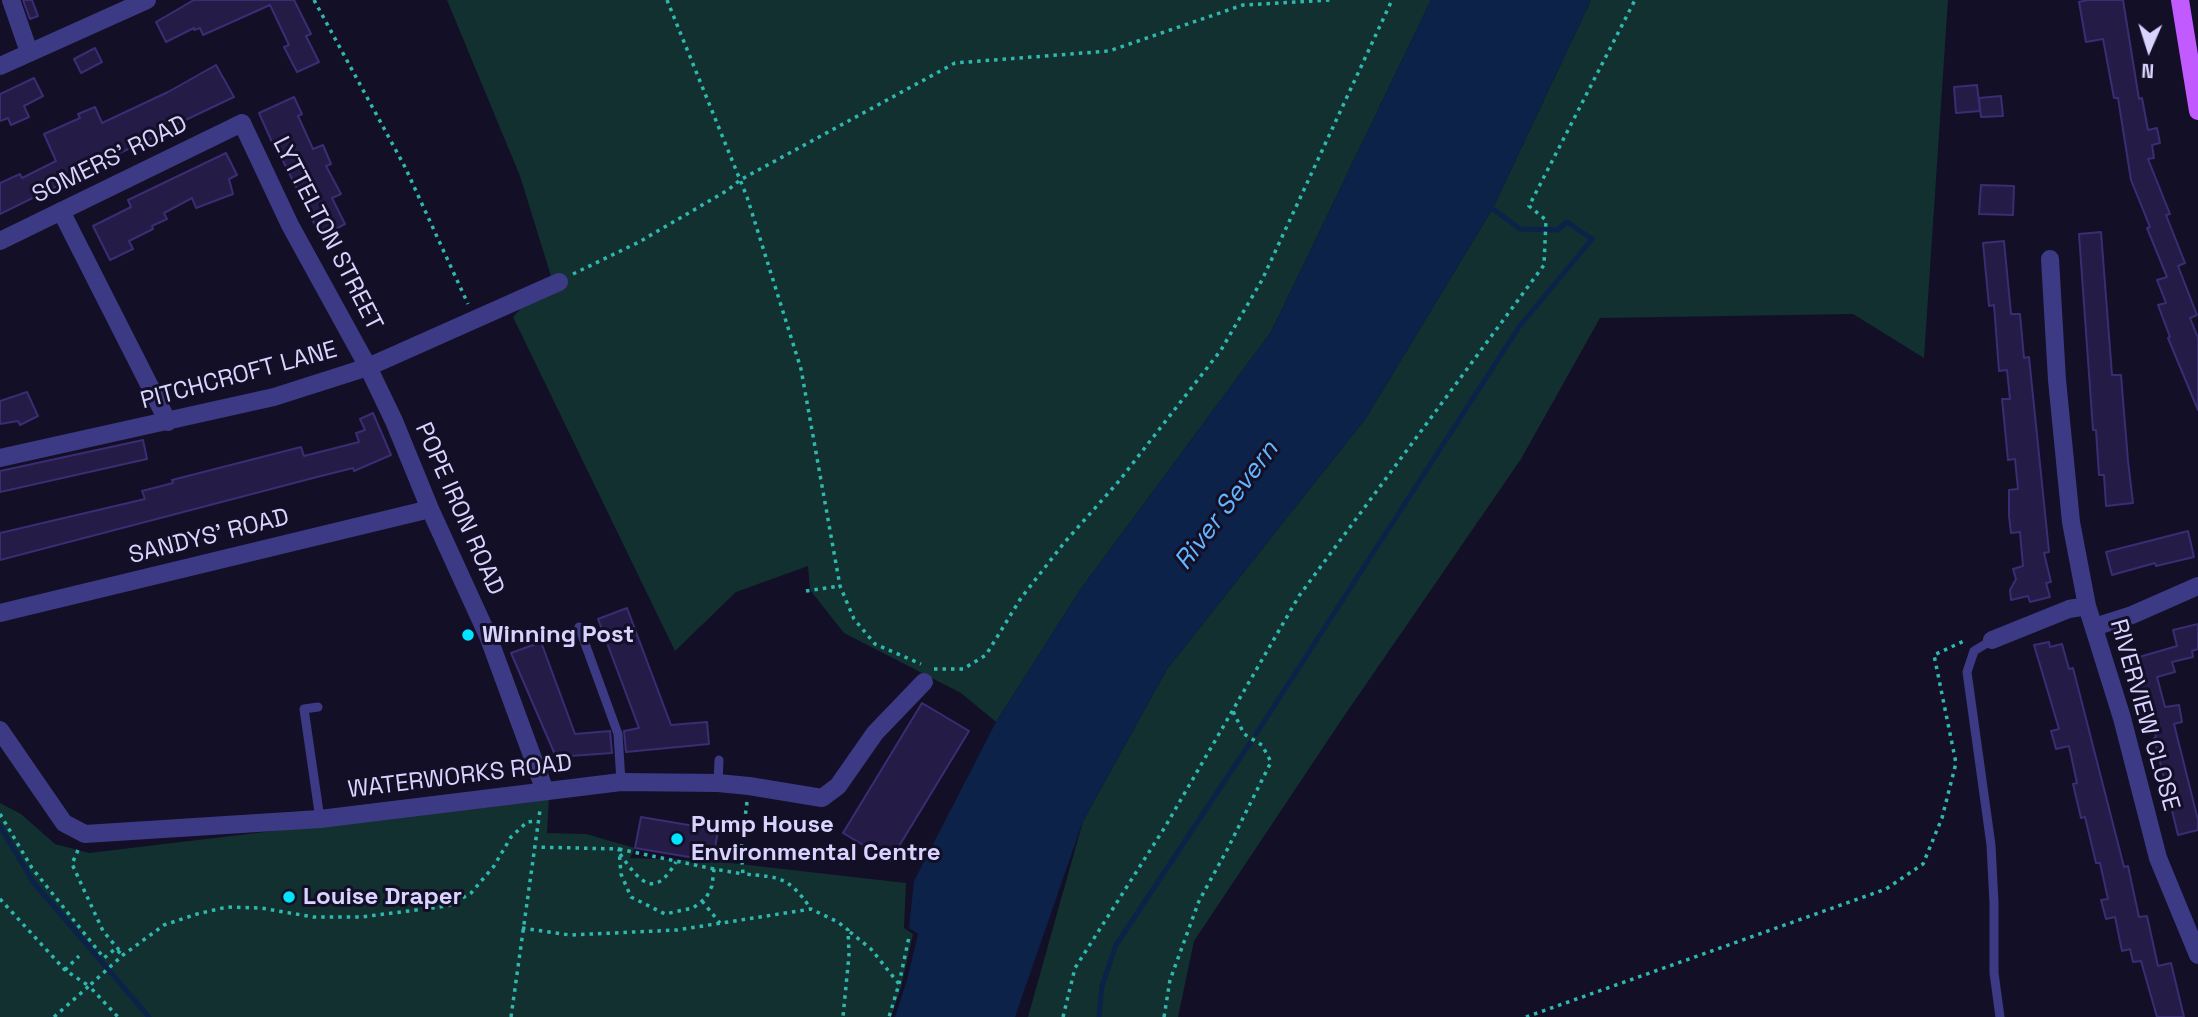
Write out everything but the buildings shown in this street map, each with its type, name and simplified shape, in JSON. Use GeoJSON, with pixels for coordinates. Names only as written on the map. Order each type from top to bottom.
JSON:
{"type":"FeatureCollection","features":[{"type":"Feature","properties":{"kind":"main road"},"geometry":{"type":"LineString","coordinates":[[2180,0],[2198,111]]}},
{"type":"Feature","properties":{"kind":"street"},"geometry":{"type":"LineString","coordinates":[[11,0],[29,52]]}},
{"type":"Feature","properties":{"kind":"street"},"geometry":{"type":"LineString","coordinates":[[0,66],[147,0]]}},
{"type":"Feature","properties":{"kind":"street","name":"SOMERS' ROAD"},"geometry":{"type":"LineString","coordinates":[[0,241],[242,123]]}},
{"type":"Feature","properties":{"kind":"street","name":"LYTTELTON STREET"},"geometry":{"type":"LineString","coordinates":[[242,123],[290,225],[368,367]]}},
{"type":"Feature","properties":{"kind":"street"},"geometry":{"type":"LineString","coordinates":[[61,211],[168,422]]}},
{"type":"Feature","properties":{"kind":"street","name":"RIVERVIEW CLOSE"},"geometry":{"type":"LineString","coordinates":[[2050,259],[2057,380],[2071,522],[2087,606],[2122,718],[2158,858],[2198,955]]}},
{"type":"Feature","properties":{"kind":"street","name":"PITCHCROFT LANE"},"geometry":{"type":"LineString","coordinates":[[0,458],[274,397],[368,367],[559,282]]}},
{"type":"Feature","properties":{"kind":"street","name":"POPE IRON ROAD"},"geometry":{"type":"LineString","coordinates":[[368,367],[488,636],[545,791]]}},
{"type":"Feature","properties":{"kind":"street","name":"SANDYS' ROAD"},"geometry":{"type":"LineString","coordinates":[[0,613],[430,509]]}},
{"type":"Feature","properties":{"kind":"street"},"geometry":{"type":"LineString","coordinates":[[2094,627],[2132,615],[2198,586]]}},
{"type":"Feature","properties":{"kind":"street","name":"RIVERVIEW CLOSE"},"geometry":{"type":"LineString","coordinates":[[1992,640],[2069,610],[2087,606]]}},
{"type":"Feature","properties":{"kind":"street","name":"WATERWORKS ROAD"},"geometry":{"type":"LineString","coordinates":[[85,834],[320,820],[621,782],[718,783],[822,798],[838,786],[875,733],[924,681]]}},
{"type":"Feature","properties":{"kind":"street"},"geometry":{"type":"LineString","coordinates":[[0,730],[64,824],[85,834]]}},
{"type":"Feature","properties":{"kind":"lane"},"geometry":{"type":"LineString","coordinates":[[579,626],[618,734],[621,782]]}},
{"type":"Feature","properties":{"kind":"lane"},"geometry":{"type":"LineString","coordinates":[[1992,640],[1974,651],[1967,672],[1991,845],[1994,974],[2000,1017]]}},
{"type":"Feature","properties":{"kind":"lane"},"geometry":{"type":"LineString","coordinates":[[317,707],[304,709],[320,820]]}},
{"type":"Feature","properties":{"kind":"lane"},"geometry":{"type":"LineString","coordinates":[[718,783],[719,761]]}},
{"type":"Feature","properties":{"kind":"path"},"geometry":{"type":"LineString","coordinates":[[314,0],[405,167],[474,319]]}},
{"type":"Feature","properties":{"kind":"path"},"geometry":{"type":"LineString","coordinates":[[667,0],[740,180],[801,369],[839,586],[854,619],[875,644],[933,669],[963,669],[986,655],[1021,598],[1064,543],[1119,481],[1221,350],[1262,280],[1392,0]]}},
{"type":"Feature","properties":{"kind":"path"},"geometry":{"type":"LineString","coordinates":[[559,282],[639,242],[728,190],[740,180],[955,63],[1109,51],[1243,5],[1331,0]]}},
{"type":"Feature","properties":{"kind":"path"},"geometry":{"type":"LineString","coordinates":[[1063,1017],[1075,968],[1165,827],[1299,596],[1544,265],[1546,220],[1529,206],[1635,0]]}},
{"type":"Feature","properties":{"kind":"path"},"geometry":{"type":"LineString","coordinates":[[806,591],[839,586]]}},
{"type":"Feature","properties":{"kind":"path"},"geometry":{"type":"LineString","coordinates":[[1526,1017],[1886,889],[1923,864],[1942,818],[1956,763],[1934,654],[1965,641]]}},
{"type":"Feature","properties":{"kind":"path"},"geometry":{"type":"LineString","coordinates":[[1164,1017],[1170,980],[1199,901],[1271,762],[1262,745],[1244,734],[1232,709]]}},
{"type":"Feature","properties":{"kind":"path"},"geometry":{"type":"LineString","coordinates":[[743,874],[741,850],[749,786]]}},
{"type":"Feature","properties":{"kind":"path"},"geometry":{"type":"LineString","coordinates":[[511,1017],[533,847],[545,791]]}},
{"type":"Feature","properties":{"kind":"path"},"geometry":{"type":"LineString","coordinates":[[0,814],[32,868],[104,958],[115,949],[123,955]]}},
{"type":"Feature","properties":{"kind":"path"},"geometry":{"type":"LineString","coordinates":[[54,1017],[123,955],[164,925],[197,914],[227,907],[261,908],[313,917],[349,917],[449,906],[471,893],[494,866],[511,837],[527,822],[537,821]]}},
{"type":"Feature","properties":{"kind":"path"},"geometry":{"type":"LineString","coordinates":[[85,834],[72,864],[103,931],[123,955]]}},
{"type":"Feature","properties":{"kind":"path"},"geometry":{"type":"LineString","coordinates":[[533,847],[619,851],[743,874],[771,876],[796,887],[811,909],[838,922],[871,949],[899,984]]}},
{"type":"Feature","properties":{"kind":"path"},"geometry":{"type":"LineString","coordinates":[[619,851],[621,874],[631,897],[666,914],[693,908],[702,901],[712,886],[714,869]]}},
{"type":"Feature","properties":{"kind":"path"},"geometry":{"type":"LineString","coordinates":[[619,851],[633,872],[654,885],[668,876],[676,861]]}},
{"type":"Feature","properties":{"kind":"path"},"geometry":{"type":"LineString","coordinates":[[0,899],[65,970],[89,986],[118,1017]]}},
{"type":"Feature","properties":{"kind":"path"},"geometry":{"type":"LineString","coordinates":[[702,901],[720,922]]}},
{"type":"Feature","properties":{"kind":"path"},"geometry":{"type":"LineString","coordinates":[[523,928],[570,935],[677,930],[811,909]]}},
{"type":"Feature","properties":{"kind":"path"},"geometry":{"type":"LineString","coordinates":[[844,1017],[849,955],[848,930]]}},
{"type":"Feature","properties":{"kind":"path"},"geometry":{"type":"LineString","coordinates":[[889,1017],[909,937]]}},
{"type":"Feature","properties":{"kind":"path"},"geometry":{"type":"LineString","coordinates":[[65,970],[79,956]]}},
{"type":"Feature","properties":{"kind":"green space"},"geometry":{"type":"Polygon","coordinates":[[[447,0],[1431,0],[1271,332],[1080,590],[996,722],[961,693],[844,633],[810,590],[808,566],[736,592],[675,651],[513,317],[551,276],[520,176],[447,0]]]}},
{"type":"Feature","properties":{"kind":"green space"},"geometry":{"type":"Polygon","coordinates":[[[1591,0],[1948,0],[1924,358],[1853,314],[1600,318],[1521,459],[1340,722],[1194,941],[1178,1017],[1028,1017],[1083,821],[1167,669],[1366,418],[1493,208],[1591,0]]]}},
{"type":"Feature","properties":{"kind":"green space"},"geometry":{"type":"Polygon","coordinates":[[[549,798],[547,833],[586,834],[635,848],[630,858],[713,861],[906,883],[904,928],[913,934],[891,1017],[0,1017],[0,803],[21,814],[55,844],[89,853],[549,798]]]}},
{"type":"Feature","properties":{"kind":"water","name":"River Severn"},"geometry":{"type":"Polygon","coordinates":[[[1431,0],[1591,0],[1493,208],[1366,418],[1167,669],[1083,821],[1015,1017],[895,1017],[918,934],[909,928],[914,881],[996,722],[1080,590],[1271,332],[1431,0]]]}},
{"type":"Feature","properties":{"kind":"waterway"},"geometry":{"type":"LineString","coordinates":[[1256,734],[1519,327],[1592,239],[1567,222],[1557,230],[1520,229],[1489,206]]}},
{"type":"Feature","properties":{"kind":"waterway"},"geometry":{"type":"LineString","coordinates":[[1099,1017],[1102,986],[1116,945],[1250,743]]}},
{"type":"Feature","properties":{"kind":"waterway"},"geometry":{"type":"LineString","coordinates":[[0,826],[34,883],[149,1017]]}},
{"type":"Feature","properties":{"kind":"place","name":"Winning Post"},"geometry":{"type":"Point","coordinates":[468,635]}},
{"type":"Feature","properties":{"kind":"place","name":"Pump House Environmental Centre"},"geometry":{"type":"Point","coordinates":[677,839]}},
{"type":"Feature","properties":{"kind":"place","name":"Louise Draper"},"geometry":{"type":"Point","coordinates":[289,897]}}]}
